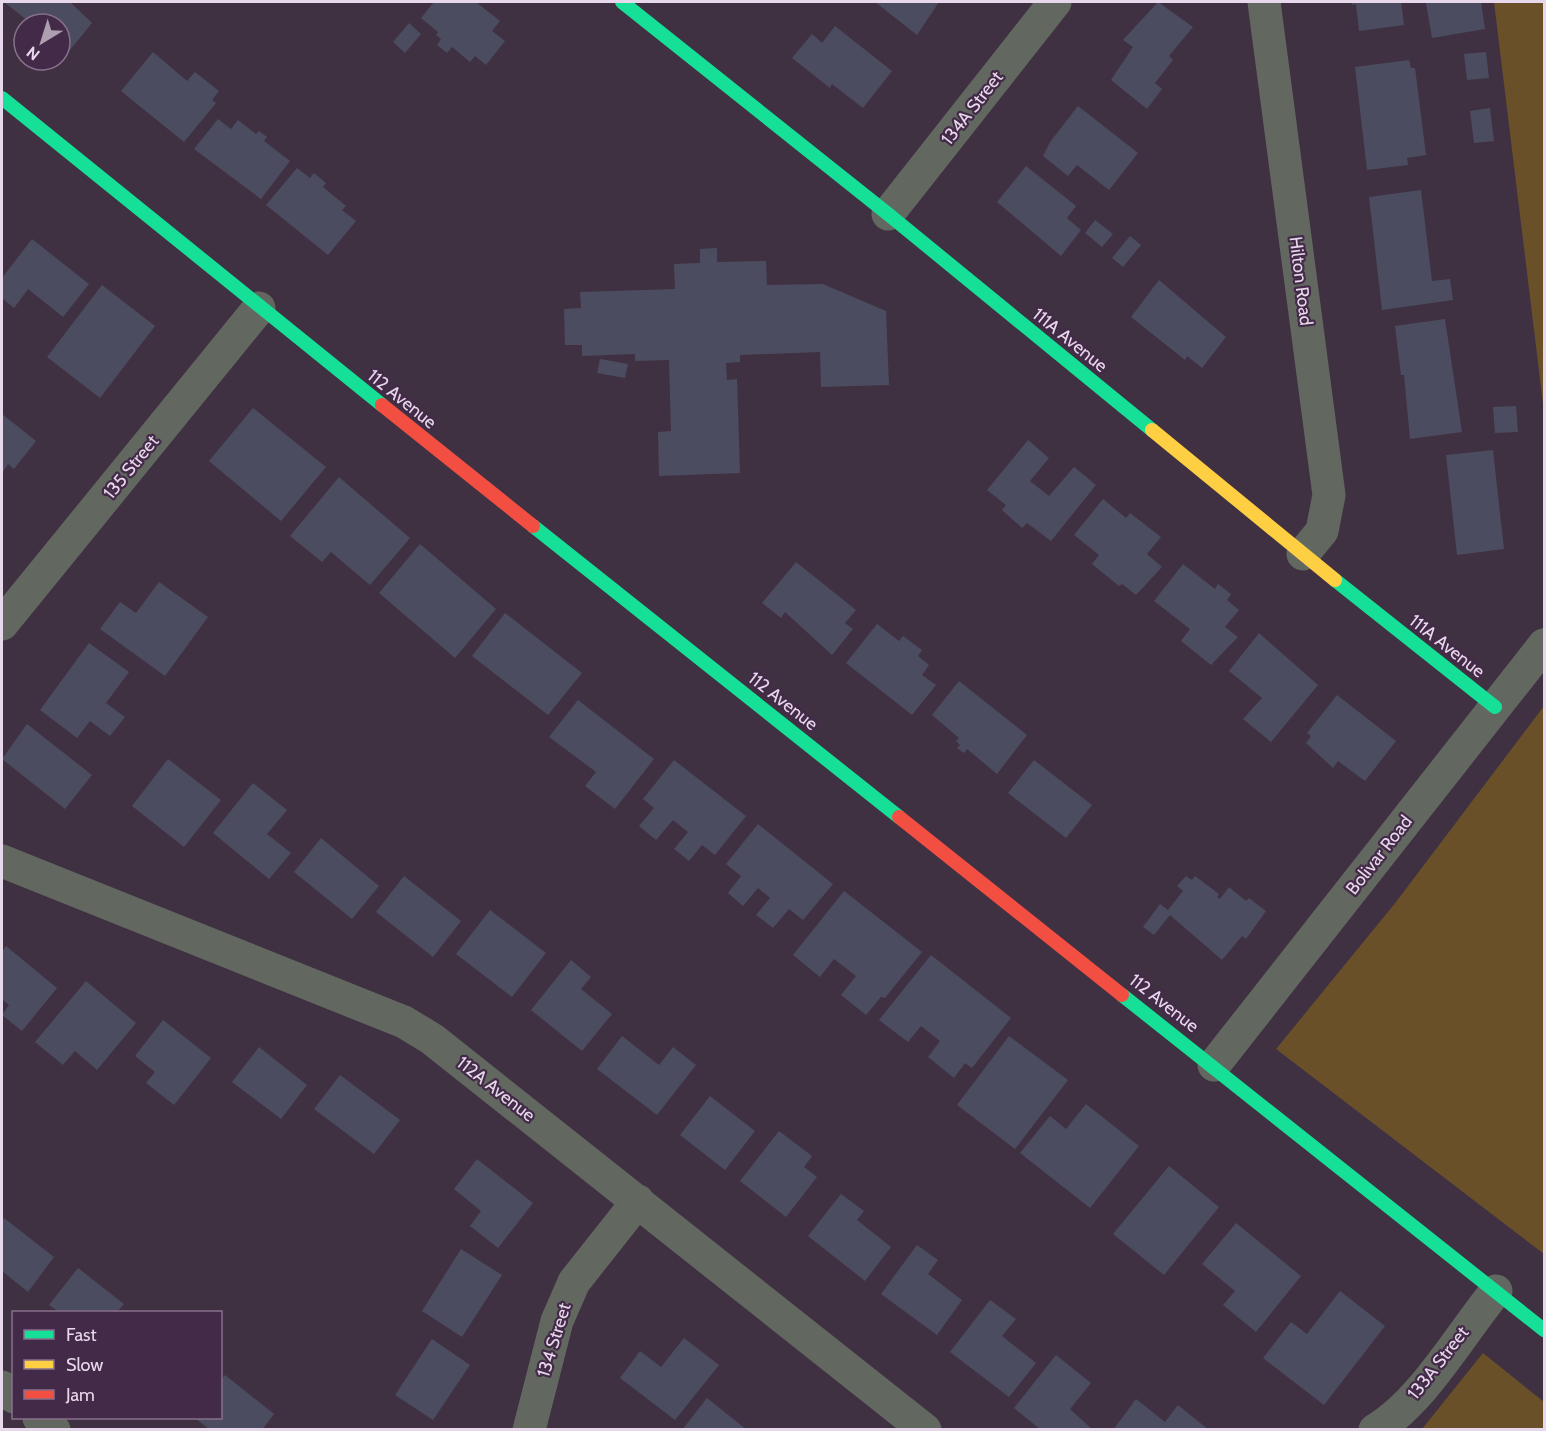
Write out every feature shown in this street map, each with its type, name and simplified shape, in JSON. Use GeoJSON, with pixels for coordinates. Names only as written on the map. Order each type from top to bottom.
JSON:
{"type":"FeatureCollection","features":[{"type":"Feature","properties":{"kind":"main road","name":"111A Avenue"},"geometry":{"type":"LineString","coordinates":[[622,2],[888,214],[1303,554],[1495,707]]}},
{"type":"Feature","properties":{"kind":"main road","name":"112 Avenue"},"geometry":{"type":"LineString","coordinates":[[2,98],[259,308],[1545,1330]]}},
{"type":"Feature","properties":{"kind":"street","name":"134A Street"},"geometry":{"type":"LineString","coordinates":[[888,214],[1055,2]]}},
{"type":"Feature","properties":{"kind":"street","name":"Hilton Road"},"geometry":{"type":"LineString","coordinates":[[1264,2],[1329,495],[1322,531],[1303,554]]}},
{"type":"Feature","properties":{"kind":"street","name":"135 Street"},"geometry":{"type":"LineString","coordinates":[[2,624],[259,308]]}},
{"type":"Feature","properties":{"kind":"street","name":"Bolivar Road"},"geometry":{"type":"LineString","coordinates":[[1214,1065],[1545,645]]}},
{"type":"Feature","properties":{"kind":"street","name":"112A Avenue"},"geometry":{"type":"LineString","coordinates":[[2,861],[404,1022],[432,1038],[925,1430]]}},
{"type":"Feature","properties":{"kind":"street","name":"134 Street"},"geometry":{"type":"LineString","coordinates":[[529,1430],[557,1321],[574,1282],[638,1201]]}},
{"type":"Feature","properties":{"kind":"street","name":"133A Street"},"geometry":{"type":"LineString","coordinates":[[1375,1430],[1399,1412],[1416,1395],[1496,1291]]}},
{"type":"Feature","properties":{"kind":"street"},"geometry":{"type":"LineString","coordinates":[[40,1419],[54,1430]]}},
{"type":"Feature","properties":{"kind":"shaded area"},"geometry":{"type":"Polygon","coordinates":[[[1494,2],[1544,2],[1544,412],[1494,2]]]}},
{"type":"Feature","properties":{"kind":"shaded area"},"geometry":{"type":"Polygon","coordinates":[[[1544,706],[1544,1254],[1276,1049],[1396,902],[1544,706]]]}},
{"type":"Feature","properties":{"kind":"shaded area"},"geometry":{"type":"Polygon","coordinates":[[[1483,1353],[1544,1402],[1544,1429],[1422,1429],[1483,1353]]]}},
{"type":"Feature","properties":{"kind":"building"},"geometry":{"type":"Polygon","coordinates":[[[4,2],[70,2],[92,23],[72,48],[72,12],[17,12],[4,2]]]}},
{"type":"Feature","properties":{"kind":"building"},"geometry":{"type":"Polygon","coordinates":[[[434,2],[476,2],[500,21],[492,31],[505,41],[486,65],[475,56],[470,62],[452,47],[447,53],[437,45],[441,39],[436,35],[438,32],[421,18],[434,2]]]}},
{"type":"Feature","properties":{"kind":"building"},"geometry":{"type":"Polygon","coordinates":[[[875,2],[939,2],[917,35],[875,2]]]}},
{"type":"Feature","properties":{"kind":"building"},"geometry":{"type":"Polygon","coordinates":[[[1158,2],[1193,27],[1169,56],[1173,60],[1155,83],[1162,89],[1147,109],[1111,80],[1133,47],[1123,40],[1158,2]]]}},
{"type":"Feature","properties":{"kind":"building"},"geometry":{"type":"Polygon","coordinates":[[[1352,2],[1401,2],[1404,25],[1359,31],[1356,4],[1352,5],[1352,2]]]}},
{"type":"Feature","properties":{"kind":"building"},"geometry":{"type":"Polygon","coordinates":[[[1481,2],[1485,29],[1432,38],[1426,3],[1481,2]]]}},
{"type":"Feature","properties":{"kind":"building"},"geometry":{"type":"Polygon","coordinates":[[[409,23],[421,34],[405,53],[393,42],[409,23]]]}},
{"type":"Feature","properties":{"kind":"building"},"geometry":{"type":"Polygon","coordinates":[[[835,26],[892,71],[863,108],[832,84],[830,88],[792,58],[812,34],[822,43],[835,26]]]}},
{"type":"Feature","properties":{"kind":"building"},"geometry":{"type":"Polygon","coordinates":[[[153,52],[187,81],[195,72],[219,91],[212,100],[216,103],[184,142],[121,91],[153,52]]]}},
{"type":"Feature","properties":{"kind":"building"},"geometry":{"type":"Polygon","coordinates":[[[1486,52],[1489,78],[1467,80],[1464,54],[1486,52]]]}},
{"type":"Feature","properties":{"kind":"building"},"geometry":{"type":"Polygon","coordinates":[[[1409,60],[1411,68],[1415,68],[1426,155],[1407,158],[1408,165],[1367,170],[1355,67],[1409,60]]]}},
{"type":"Feature","properties":{"kind":"building"},"geometry":{"type":"Polygon","coordinates":[[[1078,106],[1138,153],[1109,190],[1077,165],[1068,176],[1043,156],[1050,142],[1078,106]]]}},
{"type":"Feature","properties":{"kind":"building"},"geometry":{"type":"Polygon","coordinates":[[[1490,108],[1494,141],[1474,143],[1470,111],[1490,108]]]}},
{"type":"Feature","properties":{"kind":"building"},"geometry":{"type":"Polygon","coordinates":[[[218,119],[231,129],[238,120],[256,134],[259,131],[267,137],[264,141],[290,161],[261,199],[194,149],[218,119]]]}},
{"type":"Feature","properties":{"kind":"building"},"geometry":{"type":"Polygon","coordinates":[[[1026,166],[1076,206],[1067,218],[1081,230],[1061,256],[997,202],[1026,166]]]}},
{"type":"Feature","properties":{"kind":"building"},"geometry":{"type":"Polygon","coordinates":[[[297,168],[310,178],[314,173],[326,183],[323,187],[346,206],[342,210],[356,221],[328,255],[266,205],[297,168]]]}},
{"type":"Feature","properties":{"kind":"building"},"geometry":{"type":"Polygon","coordinates":[[[1421,190],[1432,281],[1450,279],[1453,300],[1382,310],[1369,197],[1421,190]]]}},
{"type":"Feature","properties":{"kind":"building"},"geometry":{"type":"Polygon","coordinates":[[[1095,220],[1113,234],[1102,247],[1085,233],[1095,220]]]}},
{"type":"Feature","properties":{"kind":"building"},"geometry":{"type":"Polygon","coordinates":[[[1130,236],[1141,245],[1123,267],[1112,258],[1130,236]]]}},
{"type":"Feature","properties":{"kind":"building"},"geometry":{"type":"Polygon","coordinates":[[[32,239],[89,284],[63,317],[28,289],[14,308],[2,298],[2,278],[32,239]]]}},
{"type":"Feature","properties":{"kind":"building"},"geometry":{"type":"Polygon","coordinates":[[[717,248],[717,262],[766,261],[767,285],[823,284],[886,311],[889,385],[821,387],[820,352],[740,355],[740,362],[726,363],[727,380],[737,379],[740,473],[659,476],[658,432],[671,431],[669,360],[635,361],[635,354],[582,356],[582,345],[565,345],[564,309],[581,308],[580,292],[675,289],[674,264],[700,263],[700,249],[717,248]]]}},
{"type":"Feature","properties":{"kind":"building"},"geometry":{"type":"Polygon","coordinates":[[[1159,280],[1226,337],[1202,368],[1187,356],[1185,360],[1131,317],[1159,280]]]}},
{"type":"Feature","properties":{"kind":"building"},"geometry":{"type":"Polygon","coordinates":[[[102,285],[155,326],[100,398],[47,357],[102,285]]]}},
{"type":"Feature","properties":{"kind":"building"},"geometry":{"type":"Polygon","coordinates":[[[1445,319],[1462,432],[1410,439],[1404,375],[1401,375],[1395,326],[1445,319]]]}},
{"type":"Feature","properties":{"kind":"building"},"geometry":{"type":"Polygon","coordinates":[[[600,359],[628,364],[625,378],[597,373],[600,359]]]}},
{"type":"Feature","properties":{"kind":"building"},"geometry":{"type":"Polygon","coordinates":[[[1516,406],[1518,432],[1495,433],[1493,407],[1516,406]]]}},
{"type":"Feature","properties":{"kind":"building"},"geometry":{"type":"Polygon","coordinates":[[[253,408],[326,467],[281,521],[209,461],[253,408]]]}},
{"type":"Feature","properties":{"kind":"building"},"geometry":{"type":"Polygon","coordinates":[[[2,414],[36,441],[14,469],[8,464],[2,473],[2,414]]]}},
{"type":"Feature","properties":{"kind":"building"},"geometry":{"type":"Polygon","coordinates":[[[1028,440],[1049,458],[1030,481],[1049,496],[1074,467],[1096,485],[1051,541],[1027,523],[1022,528],[1002,510],[1006,505],[987,490],[1028,440]]]}},
{"type":"Feature","properties":{"kind":"building"},"geometry":{"type":"Polygon","coordinates":[[[1493,450],[1504,549],[1457,555],[1446,455],[1493,450]]]}},
{"type":"Feature","properties":{"kind":"building"},"geometry":{"type":"Polygon","coordinates":[[[339,477],[410,538],[370,585],[331,552],[322,562],[290,536],[339,477]]]}},
{"type":"Feature","properties":{"kind":"building"},"geometry":{"type":"Polygon","coordinates":[[[1103,499],[1126,518],[1130,513],[1161,537],[1147,554],[1162,567],[1136,595],[1122,584],[1119,586],[1092,564],[1099,555],[1074,535],[1103,499]]]}},
{"type":"Feature","properties":{"kind":"building"},"geometry":{"type":"Polygon","coordinates":[[[420,544],[496,609],[455,658],[379,593],[420,544]]]}},
{"type":"Feature","properties":{"kind":"building"},"geometry":{"type":"Polygon","coordinates":[[[796,562],[856,610],[845,623],[853,629],[832,655],[785,612],[781,618],[762,603],[796,562]]]}},
{"type":"Feature","properties":{"kind":"building"},"geometry":{"type":"Polygon","coordinates":[[[1183,564],[1215,589],[1218,584],[1231,594],[1227,600],[1239,610],[1225,627],[1238,637],[1211,665],[1181,641],[1190,629],[1154,601],[1183,564]]]}},
{"type":"Feature","properties":{"kind":"building"},"geometry":{"type":"Polygon","coordinates":[[[159,582],[208,617],[165,676],[100,629],[120,602],[136,613],[159,582]]]}},
{"type":"Feature","properties":{"kind":"building"},"geometry":{"type":"Polygon","coordinates":[[[505,613],[582,673],[548,715],[472,656],[505,613]]]}},
{"type":"Feature","properties":{"kind":"building"},"geometry":{"type":"Polygon","coordinates":[[[877,624],[899,641],[903,636],[922,650],[918,656],[929,665],[922,675],[936,685],[912,715],[846,663],[877,624]]]}},
{"type":"Feature","properties":{"kind":"building"},"geometry":{"type":"Polygon","coordinates":[[[1259,633],[1318,685],[1271,742],[1243,719],[1262,698],[1229,671],[1259,633]]]}},
{"type":"Feature","properties":{"kind":"building"},"geometry":{"type":"Polygon","coordinates":[[[89,643],[129,672],[106,703],[125,717],[110,736],[90,721],[77,738],[40,710],[89,643]]]}},
{"type":"Feature","properties":{"kind":"building"},"geometry":{"type":"Polygon","coordinates":[[[959,681],[1027,735],[997,774],[967,749],[964,753],[957,748],[960,745],[956,741],[959,738],[932,715],[959,681]]]}},
{"type":"Feature","properties":{"kind":"building"},"geometry":{"type":"Polygon","coordinates":[[[1337,695],[1396,741],[1365,781],[1338,761],[1333,768],[1306,743],[1311,736],[1307,733],[1337,695]]]}},
{"type":"Feature","properties":{"kind":"building"},"geometry":{"type":"Polygon","coordinates":[[[578,700],[654,759],[615,809],[585,786],[596,772],[549,737],[578,700]]]}},
{"type":"Feature","properties":{"kind":"building"},"geometry":{"type":"Polygon","coordinates":[[[27,724],[92,775],[65,809],[2,759],[27,724]]]}},
{"type":"Feature","properties":{"kind":"building"},"geometry":{"type":"Polygon","coordinates":[[[168,759],[221,800],[184,847],[132,806],[168,759]]]}},
{"type":"Feature","properties":{"kind":"building"},"geometry":{"type":"Polygon","coordinates":[[[674,760],[746,816],[715,855],[702,845],[689,861],[674,849],[688,832],[673,820],[656,840],[639,826],[654,808],[643,799],[674,760]]]}},
{"type":"Feature","properties":{"kind":"building"},"geometry":{"type":"Polygon","coordinates":[[[1034,760],[1092,805],[1066,838],[1008,793],[1034,760]]]}},
{"type":"Feature","properties":{"kind":"building"},"geometry":{"type":"Polygon","coordinates":[[[253,783],[287,810],[267,834],[291,853],[269,879],[213,833],[253,783]]]}},
{"type":"Feature","properties":{"kind":"building"},"geometry":{"type":"Polygon","coordinates":[[[758,824],[833,884],[803,920],[789,909],[773,928],[756,915],[770,898],[758,888],[743,906],[728,893],[741,876],[726,864],[758,824]]]}},
{"type":"Feature","properties":{"kind":"building"},"geometry":{"type":"Polygon","coordinates":[[[321,838],[379,886],[352,919],[294,872],[321,838]]]}},
{"type":"Feature","properties":{"kind":"building"},"geometry":{"type":"Polygon","coordinates":[[[404,876],[461,921],[433,957],[376,912],[404,876]]]}},
{"type":"Feature","properties":{"kind":"building"},"geometry":{"type":"Polygon","coordinates":[[[1186,876],[1192,880],[1195,876],[1219,894],[1217,897],[1220,899],[1229,887],[1246,901],[1249,898],[1266,911],[1246,939],[1242,936],[1222,960],[1170,915],[1154,935],[1143,927],[1160,904],[1168,910],[1183,891],[1177,886],[1186,876]]]}},
{"type":"Feature","properties":{"kind":"building"},"geometry":{"type":"Polygon","coordinates":[[[844,891],[922,952],[885,998],[881,997],[866,1015],[841,995],[856,976],[834,959],[820,977],[793,955],[844,891]]]}},
{"type":"Feature","properties":{"kind":"building"},"geometry":{"type":"Polygon","coordinates":[[[490,910],[546,953],[512,997],[456,954],[490,910]]]}},
{"type":"Feature","properties":{"kind":"building"},"geometry":{"type":"Polygon","coordinates":[[[6,946],[57,988],[22,1031],[2,1015],[9,1005],[2,999],[2,952],[6,946]]]}},
{"type":"Feature","properties":{"kind":"building"},"geometry":{"type":"Polygon","coordinates":[[[931,955],[1011,1018],[972,1068],[965,1063],[954,1078],[928,1057],[940,1041],[921,1026],[908,1042],[879,1020],[931,955]]]}},
{"type":"Feature","properties":{"kind":"building"},"geometry":{"type":"Polygon","coordinates":[[[571,960],[591,977],[581,989],[612,1014],[582,1051],[531,1010],[571,960]]]}},
{"type":"Feature","properties":{"kind":"building"},"geometry":{"type":"Polygon","coordinates":[[[86,981],[136,1023],[97,1070],[75,1051],[63,1065],[35,1042],[86,981]]]}},
{"type":"Feature","properties":{"kind":"building"},"geometry":{"type":"Polygon","coordinates":[[[163,1020],[211,1058],[174,1105],[146,1083],[155,1072],[135,1056],[163,1020]]]}},
{"type":"Feature","properties":{"kind":"building"},"geometry":{"type":"Polygon","coordinates":[[[622,1036],[659,1065],[673,1047],[696,1065],[657,1115],[597,1069],[622,1036]]]}},
{"type":"Feature","properties":{"kind":"building"},"geometry":{"type":"Polygon","coordinates":[[[1009,1036],[1068,1080],[1015,1149],[957,1105],[1009,1036]]]}},
{"type":"Feature","properties":{"kind":"building"},"geometry":{"type":"Polygon","coordinates":[[[259,1047],[307,1085],[281,1119],[232,1082],[259,1047]]]}},
{"type":"Feature","properties":{"kind":"building"},"geometry":{"type":"Polygon","coordinates":[[[340,1075],[400,1120],[374,1154],[314,1109],[340,1075]]]}},
{"type":"Feature","properties":{"kind":"building"},"geometry":{"type":"Polygon","coordinates":[[[710,1096],[755,1131],[725,1170],[680,1135],[710,1096]]]}},
{"type":"Feature","properties":{"kind":"building"},"geometry":{"type":"Polygon","coordinates":[[[1086,1104],[1139,1146],[1090,1208],[1020,1153],[1050,1116],[1066,1129],[1086,1104]]]}},
{"type":"Feature","properties":{"kind":"building"},"geometry":{"type":"Polygon","coordinates":[[[779,1131],[812,1156],[804,1167],[817,1177],[786,1217],[740,1181],[779,1131]]]}},
{"type":"Feature","properties":{"kind":"building"},"geometry":{"type":"Polygon","coordinates":[[[477,1159],[533,1203],[498,1248],[470,1226],[481,1211],[454,1189],[477,1159]]]}},
{"type":"Feature","properties":{"kind":"building"},"geometry":{"type":"Polygon","coordinates":[[[1169,1166],[1219,1207],[1164,1275],[1113,1234],[1169,1166]]]}},
{"type":"Feature","properties":{"kind":"building"},"geometry":{"type":"Polygon","coordinates":[[[841,1194],[864,1211],[857,1220],[891,1247],[865,1281],[808,1236],[841,1194]]]}},
{"type":"Feature","properties":{"kind":"building"},"geometry":{"type":"Polygon","coordinates":[[[4,1218],[54,1257],[28,1292],[2,1271],[2,1221],[4,1218]]]}},
{"type":"Feature","properties":{"kind":"building"},"geometry":{"type":"Polygon","coordinates":[[[1236,1223],[1301,1276],[1256,1332],[1223,1305],[1235,1291],[1202,1264],[1236,1223]]]}},
{"type":"Feature","properties":{"kind":"building"},"geometry":{"type":"Polygon","coordinates":[[[917,1245],[938,1260],[928,1274],[962,1300],[937,1335],[881,1294],[917,1245]]]}},
{"type":"Feature","properties":{"kind":"building"},"geometry":{"type":"Polygon","coordinates":[[[461,1249],[502,1275],[462,1337],[422,1311],[461,1249]]]}},
{"type":"Feature","properties":{"kind":"building"},"geometry":{"type":"Polygon","coordinates":[[[78,1268],[124,1304],[118,1311],[58,1311],[49,1305],[78,1268]]]}},
{"type":"Feature","properties":{"kind":"building"},"geometry":{"type":"Polygon","coordinates":[[[1340,1291],[1385,1326],[1324,1405],[1263,1358],[1291,1322],[1307,1334],[1340,1291]]]}},
{"type":"Feature","properties":{"kind":"building"},"geometry":{"type":"Polygon","coordinates":[[[990,1300],[1016,1319],[1002,1336],[1036,1363],[1009,1397],[950,1352],[990,1300]]]}},
{"type":"Feature","properties":{"kind":"building"},"geometry":{"type":"Polygon","coordinates":[[[684,1338],[719,1365],[675,1420],[620,1378],[640,1351],[661,1367],[684,1338]]]}},
{"type":"Feature","properties":{"kind":"building"},"geometry":{"type":"Polygon","coordinates":[[[432,1339],[470,1365],[433,1420],[395,1395],[432,1339]]]}},
{"type":"Feature","properties":{"kind":"building"},"geometry":{"type":"Polygon","coordinates":[[[1056,1355],[1091,1383],[1070,1409],[1093,1430],[1041,1430],[1014,1408],[1056,1355]]]}},
{"type":"Feature","properties":{"kind":"building"},"geometry":{"type":"Polygon","coordinates":[[[225,1375],[274,1414],[262,1430],[210,1430],[196,1419],[222,1419],[222,1379],[225,1375]]]}},
{"type":"Feature","properties":{"kind":"building"},"geometry":{"type":"Polygon","coordinates":[[[707,1398],[747,1430],[682,1430],[707,1398]]]}},
{"type":"Feature","properties":{"kind":"building"},"geometry":{"type":"Polygon","coordinates":[[[1136,1399],[1165,1422],[1178,1405],[1209,1430],[1113,1430],[1136,1399]]]}},
{"type":"Feature","properties":{"kind":"traffic: fast"},"geometry":{"type":"LineString","coordinates":[[622,2],[888,214],[1152,430]]}},
{"type":"Feature","properties":{"kind":"traffic: fast"},"geometry":{"type":"LineString","coordinates":[[2,98],[382,405]]}},
{"type":"Feature","properties":{"kind":"traffic: fast"},"geometry":{"type":"LineString","coordinates":[[533,526],[899,817]]}},
{"type":"Feature","properties":{"kind":"traffic: fast"},"geometry":{"type":"LineString","coordinates":[[1335,580],[1495,707]]}},
{"type":"Feature","properties":{"kind":"traffic: fast"},"geometry":{"type":"LineString","coordinates":[[1122,995],[1544,1330]]}},
{"type":"Feature","properties":{"kind":"traffic: slow"},"geometry":{"type":"LineString","coordinates":[[1152,430],[1335,580]]}},
{"type":"Feature","properties":{"kind":"traffic: jam"},"geometry":{"type":"LineString","coordinates":[[382,405],[533,526]]}},
{"type":"Feature","properties":{"kind":"traffic: jam"},"geometry":{"type":"LineString","coordinates":[[899,817],[1122,995]]}}]}
